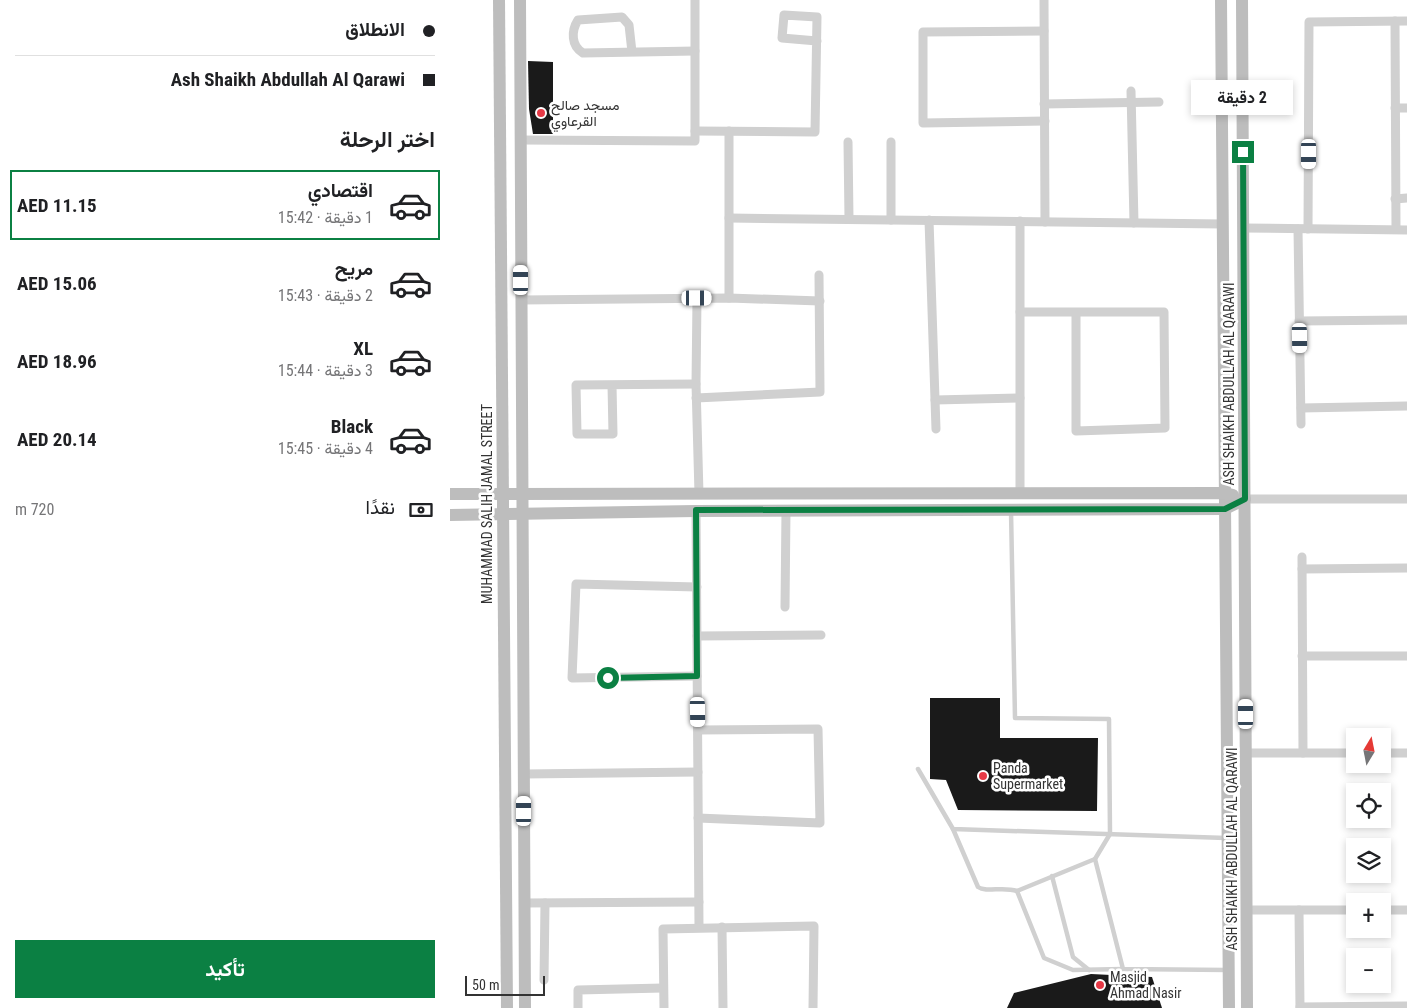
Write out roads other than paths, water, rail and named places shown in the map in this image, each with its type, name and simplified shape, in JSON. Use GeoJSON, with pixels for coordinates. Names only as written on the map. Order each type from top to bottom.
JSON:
{"type":"FeatureCollection","features":[{"type":"Feature","properties":{"kind":"street","name":"MUHAMMAD SALIH JAMAL STREET"},"geometry":{"type":"LineString","coordinates":[[499,0],[507,1008]]}},
{"type":"Feature","properties":{"kind":"street"},"geometry":{"type":"LineString","coordinates":[[520,0],[525,1008]]}},
{"type":"Feature","properties":{"kind":"street"},"geometry":{"type":"LineString","coordinates":[[520,140],[695,141],[695,0]]}},
{"type":"Feature","properties":{"kind":"street"},"geometry":{"type":"LineString","coordinates":[[1044,0],[1045,222]]}},
{"type":"Feature","properties":{"kind":"street"},"geometry":{"type":"LineString","coordinates":[[1221,0],[1229,1008]]}},
{"type":"Feature","properties":{"kind":"street","name":"ASH SHAIKH ABDULLAH AL QARAWI"},"geometry":{"type":"LineString","coordinates":[[1242,0],[1247,1008]]}},
{"type":"Feature","properties":{"kind":"street"},"geometry":{"type":"LineString","coordinates":[[695,131],[815,132],[817,41],[817,17],[784,15],[782,38],[817,41]]}},
{"type":"Feature","properties":{"kind":"street"},"geometry":{"type":"LineString","coordinates":[[632,52],[629,25],[622,18],[585,18],[578,20],[574,25],[573,43],[583,53],[695,51]]}},
{"type":"Feature","properties":{"kind":"street"},"geometry":{"type":"LineString","coordinates":[[1395,21],[1396,230]]}},
{"type":"Feature","properties":{"kind":"street"},"geometry":{"type":"LineString","coordinates":[[1308,229],[1309,22],[1407,21]]}},
{"type":"Feature","properties":{"kind":"street"},"geometry":{"type":"LineString","coordinates":[[1044,31],[923,32],[923,123],[1044,120]]}},
{"type":"Feature","properties":{"kind":"street"},"geometry":{"type":"LineString","coordinates":[[1131,91],[1134,223]]}},
{"type":"Feature","properties":{"kind":"street"},"geometry":{"type":"LineString","coordinates":[[1044,104],[1159,102]]}},
{"type":"Feature","properties":{"kind":"street"},"geometry":{"type":"LineString","coordinates":[[1395,108],[1407,108]]}},
{"type":"Feature","properties":{"kind":"street"},"geometry":{"type":"LineString","coordinates":[[729,131],[730,298]]}},
{"type":"Feature","properties":{"kind":"street"},"geometry":{"type":"LineString","coordinates":[[848,142],[849,219]]}},
{"type":"Feature","properties":{"kind":"street"},"geometry":{"type":"LineString","coordinates":[[890,220],[891,142]]}},
{"type":"Feature","properties":{"kind":"street"},"geometry":{"type":"LineString","coordinates":[[1396,198],[1407,198]]}},
{"type":"Feature","properties":{"kind":"street"},"geometry":{"type":"LineString","coordinates":[[729,218],[1223,224]]}},
{"type":"Feature","properties":{"kind":"street"},"geometry":{"type":"LineString","coordinates":[[929,220],[936,429]]}},
{"type":"Feature","properties":{"kind":"street"},"geometry":{"type":"LineString","coordinates":[[1020,221],[1020,492]]}},
{"type":"Feature","properties":{"kind":"street"},"geometry":{"type":"LineString","coordinates":[[1243,228],[1407,230]]}},
{"type":"Feature","properties":{"kind":"street"},"geometry":{"type":"LineString","coordinates":[[1298,229],[1301,424]]}},
{"type":"Feature","properties":{"kind":"street"},"geometry":{"type":"LineString","coordinates":[[696,398],[820,392],[820,275]]}},
{"type":"Feature","properties":{"kind":"street"},"geometry":{"type":"LineString","coordinates":[[697,298],[696,398],[699,494]]}},
{"type":"Feature","properties":{"kind":"street"},"geometry":{"type":"LineString","coordinates":[[521,300],[730,298],[820,301]]}},
{"type":"Feature","properties":{"kind":"street"},"geometry":{"type":"LineString","coordinates":[[1020,312],[1076,312],[1164,312],[1165,428],[1076,431],[1076,312]]}},
{"type":"Feature","properties":{"kind":"street"},"geometry":{"type":"LineString","coordinates":[[1299,321],[1407,320]]}},
{"type":"Feature","properties":{"kind":"street"},"geometry":{"type":"LineString","coordinates":[[612,385],[612,434],[577,434],[576,385],[696,384]]}},
{"type":"Feature","properties":{"kind":"street"},"geometry":{"type":"LineString","coordinates":[[936,400],[1020,398]]}},
{"type":"Feature","properties":{"kind":"street"},"geometry":{"type":"LineString","coordinates":[[1301,408],[1407,406]]}},
{"type":"Feature","properties":{"kind":"street"},"geometry":{"type":"LineString","coordinates":[[450,494],[1225,493],[1245,499],[1407,499]]}},
{"type":"Feature","properties":{"kind":"street"},"geometry":{"type":"LineString","coordinates":[[450,515],[696,510],[1225,509],[1245,499]]}},
{"type":"Feature","properties":{"kind":"street"},"geometry":{"type":"LineString","coordinates":[[696,510],[699,927]]}},
{"type":"Feature","properties":{"kind":"street"},"geometry":{"type":"LineString","coordinates":[[785,607],[786,510]]}},
{"type":"Feature","properties":{"kind":"street"},"geometry":{"type":"LineString","coordinates":[[1302,557],[1303,753]]}},
{"type":"Feature","properties":{"kind":"street"},"geometry":{"type":"LineString","coordinates":[[1302,570],[1407,568]]}},
{"type":"Feature","properties":{"kind":"street"},"geometry":{"type":"LineString","coordinates":[[696,587],[576,584],[572,678],[697,676]]}},
{"type":"Feature","properties":{"kind":"street"},"geometry":{"type":"LineString","coordinates":[[697,636],[821,635]]}},
{"type":"Feature","properties":{"kind":"street"},"geometry":{"type":"LineString","coordinates":[[1302,656],[1407,656]]}},
{"type":"Feature","properties":{"kind":"street"},"geometry":{"type":"LineString","coordinates":[[698,730],[818,729],[820,823],[698,818]]}},
{"type":"Feature","properties":{"kind":"street"},"geometry":{"type":"LineString","coordinates":[[1246,753],[1346,753]]}},
{"type":"Feature","properties":{"kind":"street"},"geometry":{"type":"LineString","coordinates":[[1391,753],[1407,753]]}},
{"type":"Feature","properties":{"kind":"street"},"geometry":{"type":"LineString","coordinates":[[524,774],[698,772]]}},
{"type":"Feature","properties":{"kind":"street"},"geometry":{"type":"LineString","coordinates":[[524,903],[699,902]]}},
{"type":"Feature","properties":{"kind":"street"},"geometry":{"type":"LineString","coordinates":[[544,903],[544,980]]}},
{"type":"Feature","properties":{"kind":"street"},"geometry":{"type":"LineString","coordinates":[[1247,910],[1346,910]]}},
{"type":"Feature","properties":{"kind":"street"},"geometry":{"type":"LineString","coordinates":[[1299,910],[1300,1007],[1407,1006]]}},
{"type":"Feature","properties":{"kind":"street"},"geometry":{"type":"LineString","coordinates":[[1391,910],[1407,910]]}},
{"type":"Feature","properties":{"kind":"street"},"geometry":{"type":"LineString","coordinates":[[664,1008],[662,929],[814,926],[813,1008]]}},
{"type":"Feature","properties":{"kind":"street"},"geometry":{"type":"LineString","coordinates":[[722,927],[723,1008]]}},
{"type":"Feature","properties":{"kind":"street"},"geometry":{"type":"LineString","coordinates":[[578,1008],[578,990],[663,988]]}},
{"type":"Feature","properties":{"kind":"lane"},"geometry":{"type":"LineString","coordinates":[[918,769],[953,829],[978,887],[987,890],[1000,887],[1017,891],[1095,859],[1110,834],[1109,719],[1015,718],[1011,510]]}},
{"type":"Feature","properties":{"kind":"lane"},"geometry":{"type":"LineString","coordinates":[[953,829],[1228,838]]}},
{"type":"Feature","properties":{"kind":"lane"},"geometry":{"type":"LineString","coordinates":[[1095,859],[1123,969]]}},
{"type":"Feature","properties":{"kind":"lane"},"geometry":{"type":"LineString","coordinates":[[1052,876],[1073,957],[1089,970]]}},
{"type":"Feature","properties":{"kind":"lane"},"geometry":{"type":"LineString","coordinates":[[1017,891],[1044,958],[1073,970],[1229,970]]}},
{"type":"Feature","properties":{"kind":"place","name":"مسجد صالح القرعاوي"},"geometry":{"type":"Point","coordinates":[541,113]}},
{"type":"Feature","properties":{"kind":"place","name":"Panda Supermarket"},"geometry":{"type":"Point","coordinates":[983,776]}},
{"type":"Feature","properties":{"kind":"place","name":"Masjid Ahmad Nasir"},"geometry":{"type":"Point","coordinates":[1100,985]}}]}
